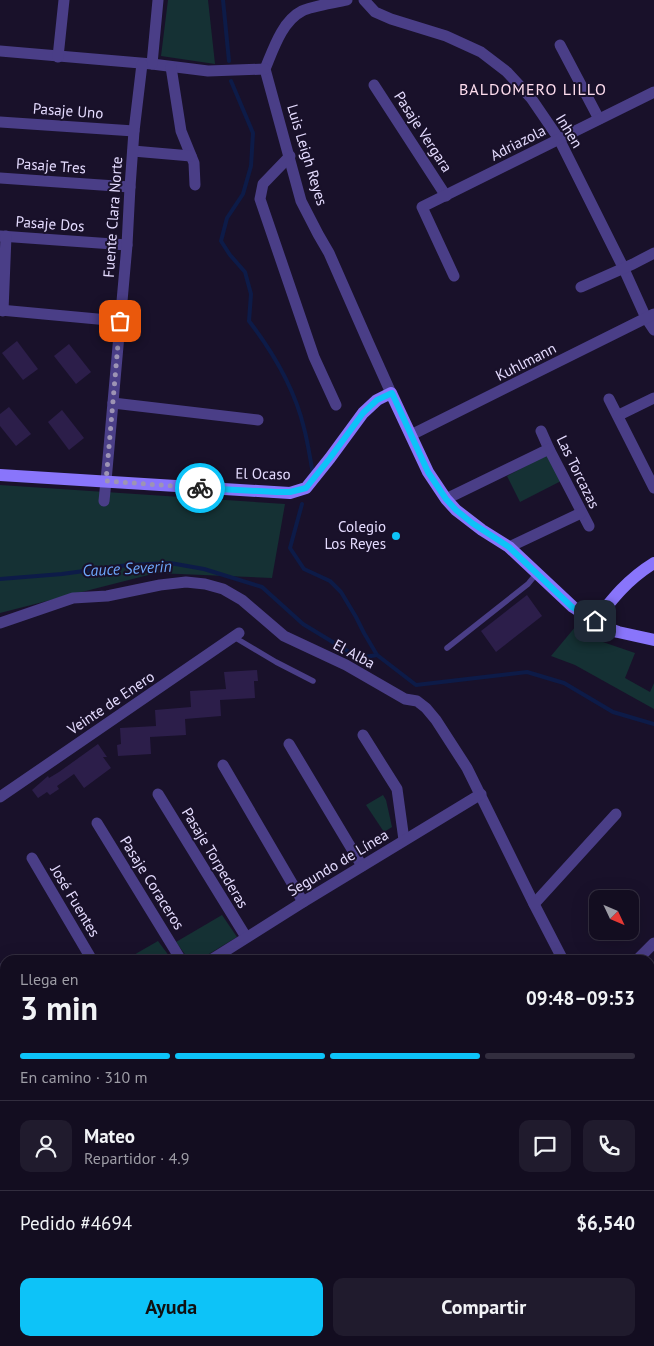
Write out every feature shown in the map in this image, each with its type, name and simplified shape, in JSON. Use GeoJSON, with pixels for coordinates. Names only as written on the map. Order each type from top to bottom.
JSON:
{"type":"FeatureCollection","features":[{"type":"Feature","properties":{"kind":"street"},"geometry":{"type":"LineString","coordinates":[[58,57],[64,0]]}},
{"type":"Feature","properties":{"kind":"street","name":"Fuente Clara Norte"},"geometry":{"type":"LineString","coordinates":[[104,501],[127,245],[134,131],[158,0]]}},
{"type":"Feature","properties":{"kind":"street"},"geometry":{"type":"LineString","coordinates":[[0,51],[208,71],[265,69],[290,21],[302,12],[320,3],[347,0]]}},
{"type":"Feature","properties":{"kind":"street","name":"Inhen"},"geometry":{"type":"LineString","coordinates":[[364,0],[375,12],[391,19],[446,36],[481,52],[507,72],[525,92],[559,139],[623,267],[650,316],[654,330]]}},
{"type":"Feature","properties":{"kind":"street"},"geometry":{"type":"LineString","coordinates":[[560,45],[599,119]]}},
{"type":"Feature","properties":{"kind":"street"},"geometry":{"type":"LineString","coordinates":[[171,67],[181,131],[194,163],[195,185]]}},
{"type":"Feature","properties":{"kind":"street","name":"Luis Leigh Reyes"},"geometry":{"type":"LineString","coordinates":[[265,69],[301,201],[329,253],[411,435]]}},
{"type":"Feature","properties":{"kind":"street","name":"Pasaje Vergara"},"geometry":{"type":"LineString","coordinates":[[374,86],[446,196]]}},
{"type":"Feature","properties":{"kind":"street","name":"Adriazola"},"geometry":{"type":"LineString","coordinates":[[454,276],[422,207],[654,92]]}},
{"type":"Feature","properties":{"kind":"street","name":"Pasaje Uno"},"geometry":{"type":"LineString","coordinates":[[0,122],[134,131]]}},
{"type":"Feature","properties":{"kind":"street"},"geometry":{"type":"LineString","coordinates":[[133,151],[191,156]]}},
{"type":"Feature","properties":{"kind":"street"},"geometry":{"type":"LineString","coordinates":[[290,156],[262,184],[260,199],[314,358],[336,406]]}},
{"type":"Feature","properties":{"kind":"street","name":"Pasaje Tres"},"geometry":{"type":"LineString","coordinates":[[0,178],[130,187]]}},
{"type":"Feature","properties":{"kind":"street"},"geometry":{"type":"LineString","coordinates":[[3,236],[1,310],[120,321]]}},
{"type":"Feature","properties":{"kind":"street","name":"Pasaje Dos"},"geometry":{"type":"LineString","coordinates":[[3,236],[127,245]]}},
{"type":"Feature","properties":{"kind":"street"},"geometry":{"type":"LineString","coordinates":[[581,287],[654,253]]}},
{"type":"Feature","properties":{"kind":"street","name":"Kuhlmann"},"geometry":{"type":"LineString","coordinates":[[411,435],[650,316]]}},
{"type":"Feature","properties":{"kind":"street","name":"El Ocaso"},"geometry":{"type":"LineString","coordinates":[[0,475],[290,492],[306,488],[363,413],[377,400],[392,393]]}},
{"type":"Feature","properties":{"kind":"street"},"geometry":{"type":"LineString","coordinates":[[618,415],[654,398]]}},
{"type":"Feature","properties":{"kind":"street"},"geometry":{"type":"LineString","coordinates":[[609,399],[654,488]]}},
{"type":"Feature","properties":{"kind":"street"},"geometry":{"type":"LineString","coordinates":[[113,403],[258,420]]}},
{"type":"Feature","properties":{"kind":"street","name":"Las Torcazas"},"geometry":{"type":"LineString","coordinates":[[541,431],[589,526]]}},
{"type":"Feature","properties":{"kind":"street"},"geometry":{"type":"LineString","coordinates":[[411,435],[428,472],[446,499],[456,510],[472,523],[509,547],[572,607],[604,627],[654,640]]}},
{"type":"Feature","properties":{"kind":"street"},"geometry":{"type":"LineString","coordinates":[[446,499],[549,449]]}},
{"type":"Feature","properties":{"kind":"street"},"geometry":{"type":"LineString","coordinates":[[509,547],[581,513]]}},
{"type":"Feature","properties":{"kind":"street"},"geometry":{"type":"LineString","coordinates":[[595,621],[614,596],[632,578],[654,563]]}},
{"type":"Feature","properties":{"kind":"street","name":"El Alba"},"geometry":{"type":"LineString","coordinates":[[0,623],[73,598],[107,596],[160,585],[186,582],[204,584],[223,590],[242,600],[284,636],[346,665],[406,698],[417,701],[436,720],[467,768],[560,955]]}},
{"type":"Feature","properties":{"kind":"street","name":"Veinte de Enero"},"geometry":{"type":"LineString","coordinates":[[0,797],[237,635]]}},
{"type":"Feature","properties":{"kind":"street"},"geometry":{"type":"LineString","coordinates":[[364,735],[397,789],[404,840]]}},
{"type":"Feature","properties":{"kind":"street"},"geometry":{"type":"LineString","coordinates":[[289,744],[362,866]]}},
{"type":"Feature","properties":{"kind":"street"},"geometry":{"type":"LineString","coordinates":[[223,765],[303,902]]}},
{"type":"Feature","properties":{"kind":"street","name":"Pasaje Torpederas"},"geometry":{"type":"LineString","coordinates":[[158,794],[246,938]]}},
{"type":"Feature","properties":{"kind":"street","name":"Segundo de Línea"},"geometry":{"type":"LineString","coordinates":[[220,955],[303,902],[481,794]]}},
{"type":"Feature","properties":{"kind":"street"},"geometry":{"type":"LineString","coordinates":[[534,904],[616,814]]}},
{"type":"Feature","properties":{"kind":"street","name":"Pasaje Coraceros"},"geometry":{"type":"LineString","coordinates":[[97,823],[178,955]]}},
{"type":"Feature","properties":{"kind":"street","name":"José Fuentes"},"geometry":{"type":"LineString","coordinates":[[32,858],[89,955]]}},
{"type":"Feature","properties":{"kind":"street"},"geometry":{"type":"LineString","coordinates":[[642,955],[654,944]]}},
{"type":"Feature","properties":{"kind":"lane"},"geometry":{"type":"LineString","coordinates":[[448,648],[528,584],[537,574]]}},
{"type":"Feature","properties":{"kind":"lane"},"geometry":{"type":"LineString","coordinates":[[237,635],[276,662],[313,681]]}},
{"type":"Feature","properties":{"kind":"green space"},"geometry":{"type":"Polygon","coordinates":[[[168,0],[208,0],[215,64],[161,56],[168,0]]]}},
{"type":"Feature","properties":{"kind":"green space"},"geometry":{"type":"Polygon","coordinates":[[[548,454],[561,481],[520,502],[507,476],[548,454]]]}},
{"type":"Feature","properties":{"kind":"green space"},"geometry":{"type":"Polygon","coordinates":[[[0,485],[285,504],[272,578],[156,573],[0,613],[0,485]]]}},
{"type":"Feature","properties":{"kind":"green space"},"geometry":{"type":"Polygon","coordinates":[[[576,626],[597,640],[635,653],[625,678],[650,692],[654,683],[654,709],[575,665],[551,656],[576,626]]]}},
{"type":"Feature","properties":{"kind":"green space"},"geometry":{"type":"Polygon","coordinates":[[[383,795],[386,800],[392,827],[384,832],[366,805],[383,795]]]}},
{"type":"Feature","properties":{"kind":"green space"},"geometry":{"type":"Polygon","coordinates":[[[222,915],[237,937],[207,955],[185,955],[176,942],[222,915]]]}},
{"type":"Feature","properties":{"kind":"green space"},"geometry":{"type":"Polygon","coordinates":[[[158,941],[168,955],[134,955],[158,941]]]}},
{"type":"Feature","properties":{"kind":"building"},"geometry":{"type":"Polygon","coordinates":[[[17,341],[38,369],[23,380],[2,353],[17,341]]]}},
{"type":"Feature","properties":{"kind":"building"},"geometry":{"type":"Polygon","coordinates":[[[69,344],[91,372],[76,384],[54,356],[69,344]]]}},
{"type":"Feature","properties":{"kind":"building"},"geometry":{"type":"Polygon","coordinates":[[[9,407],[31,434],[16,446],[0,426],[0,414],[9,407]]]}},
{"type":"Feature","properties":{"kind":"building"},"geometry":{"type":"Polygon","coordinates":[[[62,410],[84,438],[69,450],[48,422],[62,410]]]}},
{"type":"Feature","properties":{"kind":"building"},"geometry":{"type":"Polygon","coordinates":[[[527,595],[542,616],[496,652],[481,631],[527,595]]]}},
{"type":"Feature","properties":{"kind":"building"},"geometry":{"type":"Polygon","coordinates":[[[257,670],[258,681],[254,681],[255,698],[220,700],[221,716],[185,719],[186,735],[150,737],[151,754],[118,756],[117,745],[121,744],[120,728],[156,726],[155,710],[191,707],[190,691],[226,689],[224,672],[257,670]]]}},
{"type":"Feature","properties":{"kind":"building"},"geometry":{"type":"Polygon","coordinates":[[[98,744],[107,757],[103,757],[111,768],[84,788],[74,774],[57,786],[59,789],[50,795],[47,792],[38,798],[32,790],[48,776],[49,778],[59,772],[98,744]]]}},
{"type":"Feature","properties":{"kind":"waterway"},"geometry":{"type":"LineString","coordinates":[[223,0],[229,61]]}},
{"type":"Feature","properties":{"kind":"waterway"},"geometry":{"type":"LineString","coordinates":[[231,81],[253,133],[251,166],[243,194],[227,218],[221,241],[245,272],[251,294],[249,321],[274,358],[295,399],[305,434],[313,474]]}},
{"type":"Feature","properties":{"kind":"waterway"},"geometry":{"type":"LineString","coordinates":[[302,504],[290,548],[304,569],[330,581],[341,592],[377,655],[416,685],[527,672],[564,683],[613,712],[654,724]]}},
{"type":"Feature","properties":{"kind":"waterway","name":"Cauce Severin"},"geometry":{"type":"LineString","coordinates":[[0,579],[62,574],[128,565],[170,563],[204,569],[262,587],[303,624],[359,658],[377,655]]}},
{"type":"Feature","properties":{"kind":"way so far"},"geometry":{"type":"LineString","coordinates":[[120,321],[106,481],[200,488]]}},
{"type":"Feature","properties":{"kind":"place","name":"Colegio Los Reyes"},"geometry":{"type":"Point","coordinates":[396,536]}},
{"type":"Feature","properties":{"kind":"district","name":"BALDOMERO LILLO"},"geometry":{"type":"Point","coordinates":[533,89]}},
{"type":"Feature","properties":{"kind":"route"},"geometry":{"type":"LineString","coordinates":[[200,488],[277,492],[290,492],[306,488],[363,413],[377,400],[392,393],[428,472],[446,499],[472,523],[509,547],[572,607],[595,621]]}}]}
